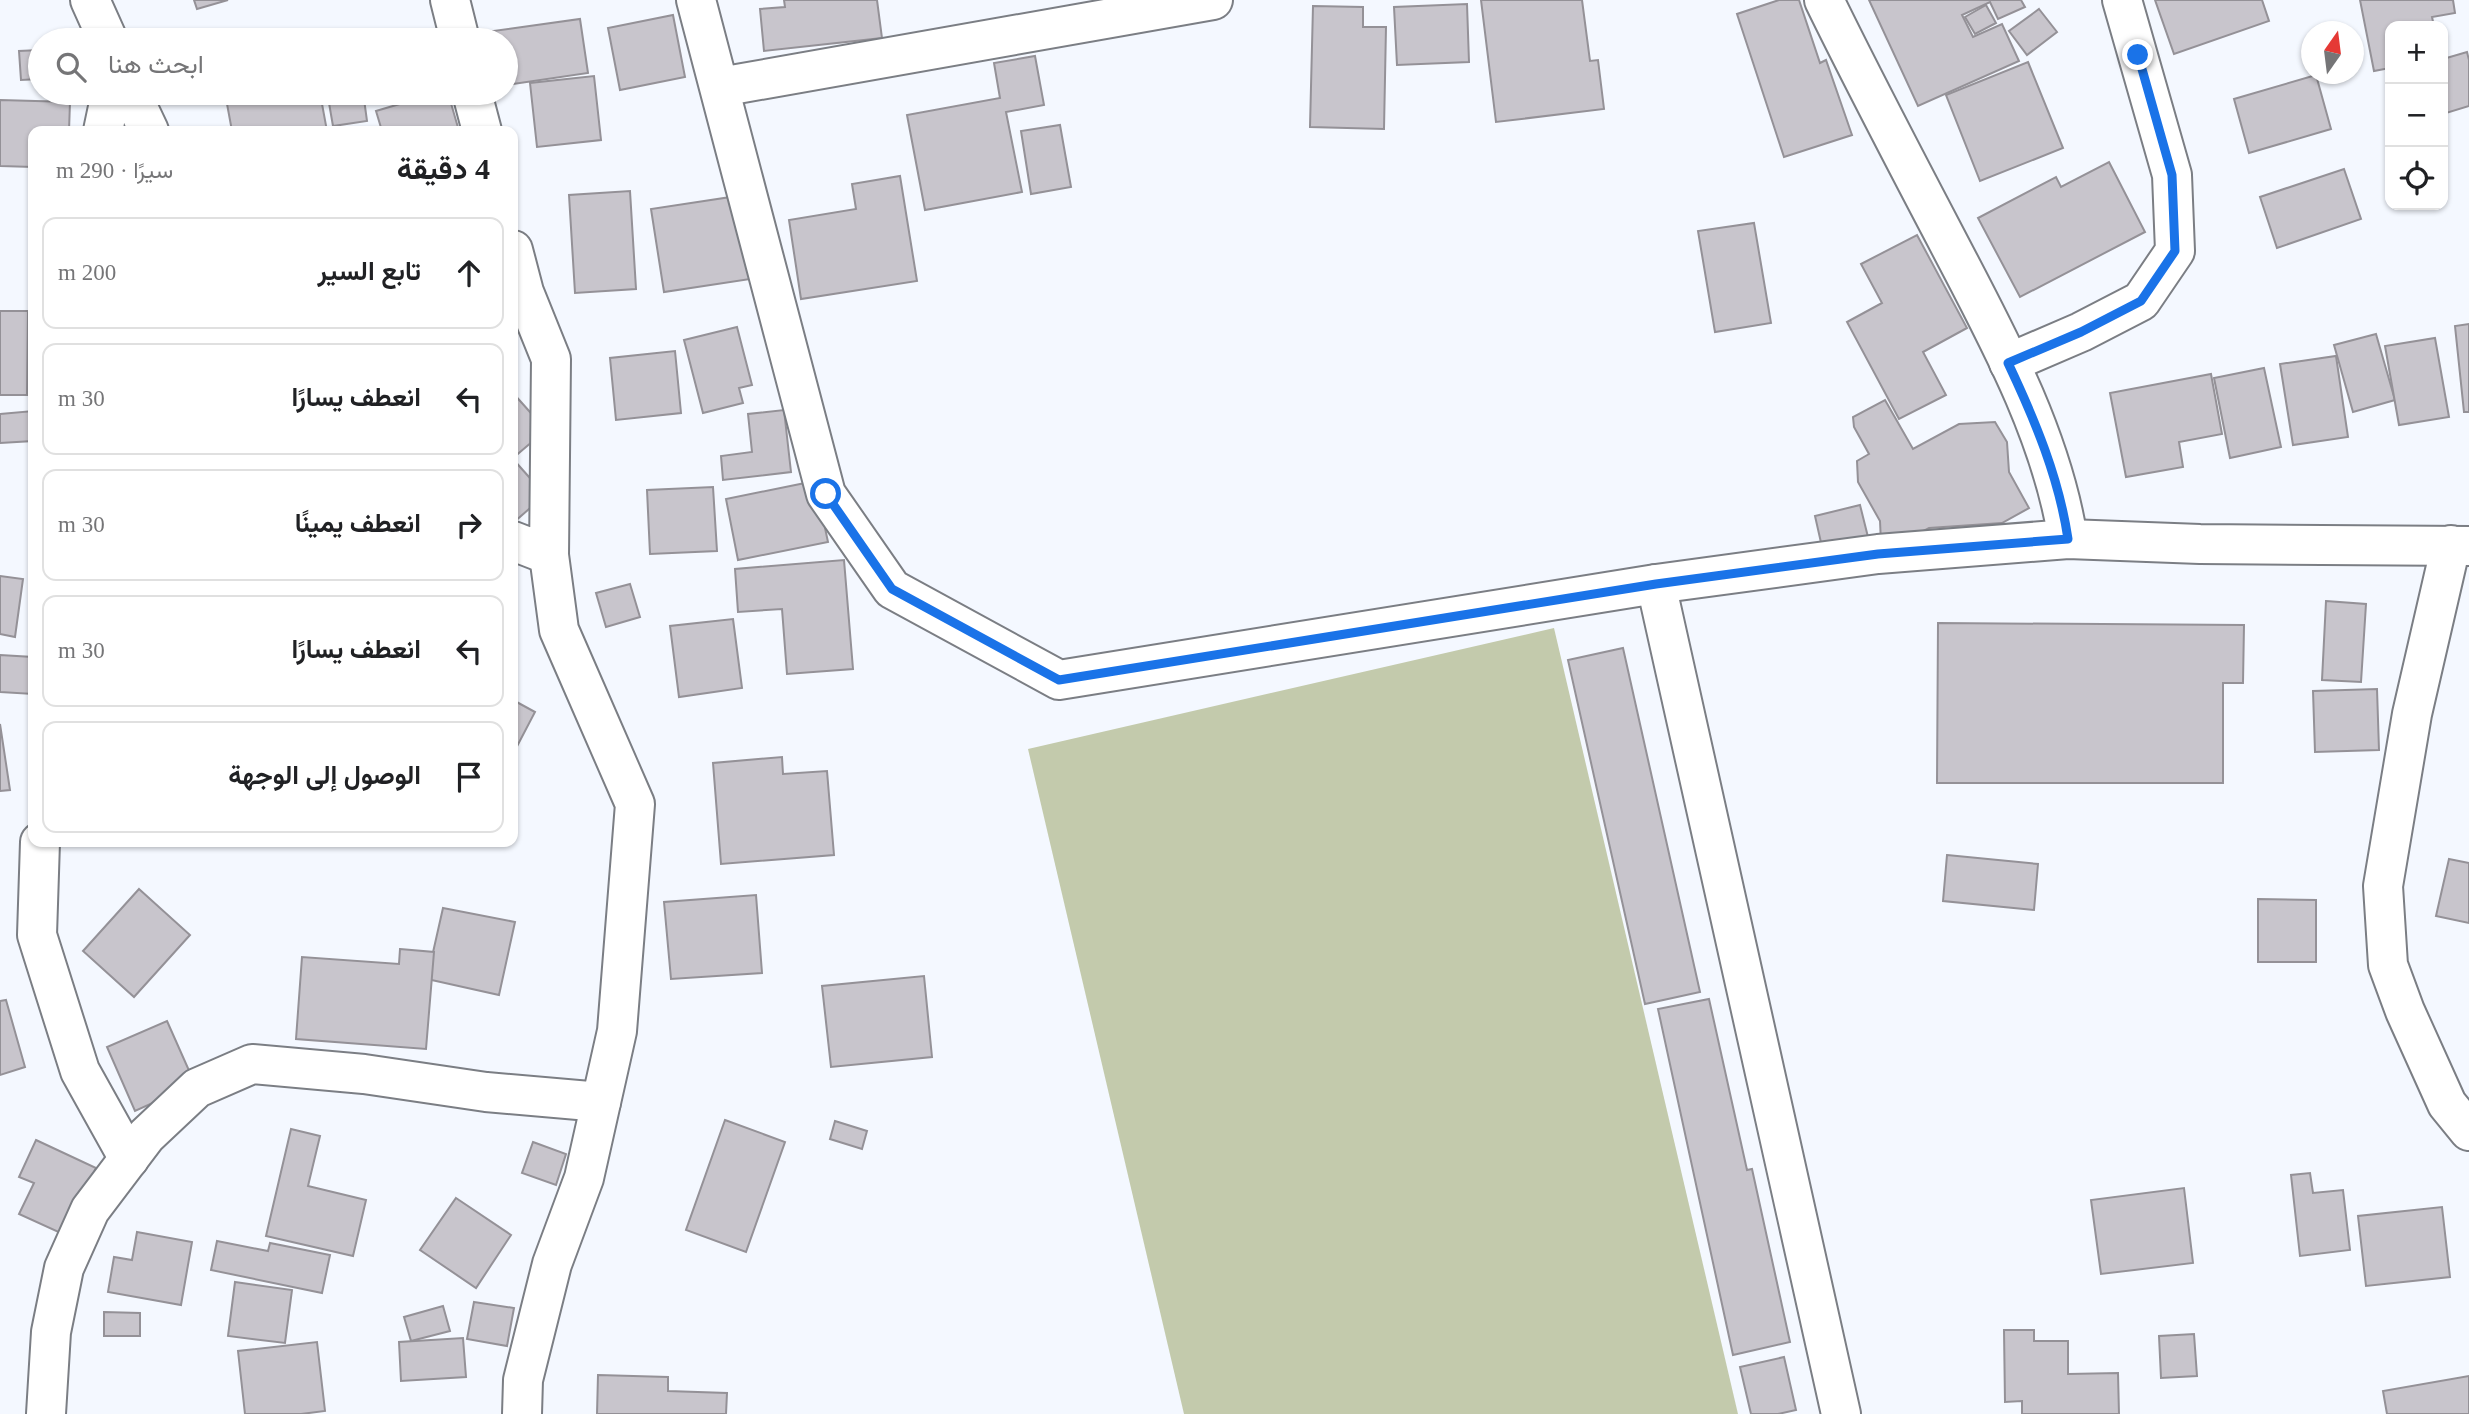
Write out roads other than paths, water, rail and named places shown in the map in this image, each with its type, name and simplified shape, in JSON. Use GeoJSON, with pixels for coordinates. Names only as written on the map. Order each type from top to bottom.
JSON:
{"type":"FeatureCollection","features":[{"type":"Feature","properties":{"kind":"street"},"geometry":{"type":"LineString","coordinates":[[90,0],[103,28]]}},
{"type":"Feature","properties":{"kind":"street"},"geometry":{"type":"LineString","coordinates":[[450,0],[457,28]]}},
{"type":"Feature","properties":{"kind":"street"},"geometry":{"type":"LineString","coordinates":[[696,0],[826,494],[892,589],[1059,680],[1656,584],[1878,554],[2068,539],[2200,544],[2460,545],[2412,714],[2383,886],[2388,964],[2405,1011],[2447,1104],[2469,1131]]}},
{"type":"Feature","properties":{"kind":"street"},"geometry":{"type":"LineString","coordinates":[[720,87],[1213,0]]}},
{"type":"Feature","properties":{"kind":"street"},"geometry":{"type":"LineString","coordinates":[[1824,0],[1983,308],[2033,415],[2063,506],[2068,539]]}},
{"type":"Feature","properties":{"kind":"street"},"geometry":{"type":"LineString","coordinates":[[2008,363],[2081,332],[2141,301],[2175,251],[2172,175],[2122,0]]}},
{"type":"Feature","properties":{"kind":"street"},"geometry":{"type":"LineString","coordinates":[[104,126],[108,105]]}},
{"type":"Feature","properties":{"kind":"street"},"geometry":{"type":"LineString","coordinates":[[137,105],[147,126]]}},
{"type":"Feature","properties":{"kind":"street"},"geometry":{"type":"LineString","coordinates":[[475,105],[481,126]]}},
{"type":"Feature","properties":{"kind":"street"},"geometry":{"type":"LineString","coordinates":[[518,269],[524,292],[551,359],[549,555],[559,630],[635,804],[617,1031],[584,1178],[552,1264],[523,1380],[522,1414]]}},
{"type":"Feature","properties":{"kind":"street"},"geometry":{"type":"LineString","coordinates":[[518,543],[549,555]]}},
{"type":"Feature","properties":{"kind":"street"},"geometry":{"type":"LineString","coordinates":[[1656,584],[1842,1414]]}},
{"type":"Feature","properties":{"kind":"street"},"geometry":{"type":"LineString","coordinates":[[40,847],[37,935],[79,1072],[129,1159]]}},
{"type":"Feature","properties":{"kind":"street"},"geometry":{"type":"LineString","coordinates":[[46,1414],[51,1332],[64,1268],[90,1210],[146,1136],[197,1088],[252,1064],[364,1074],[486,1092],[601,1102]]}}]}
